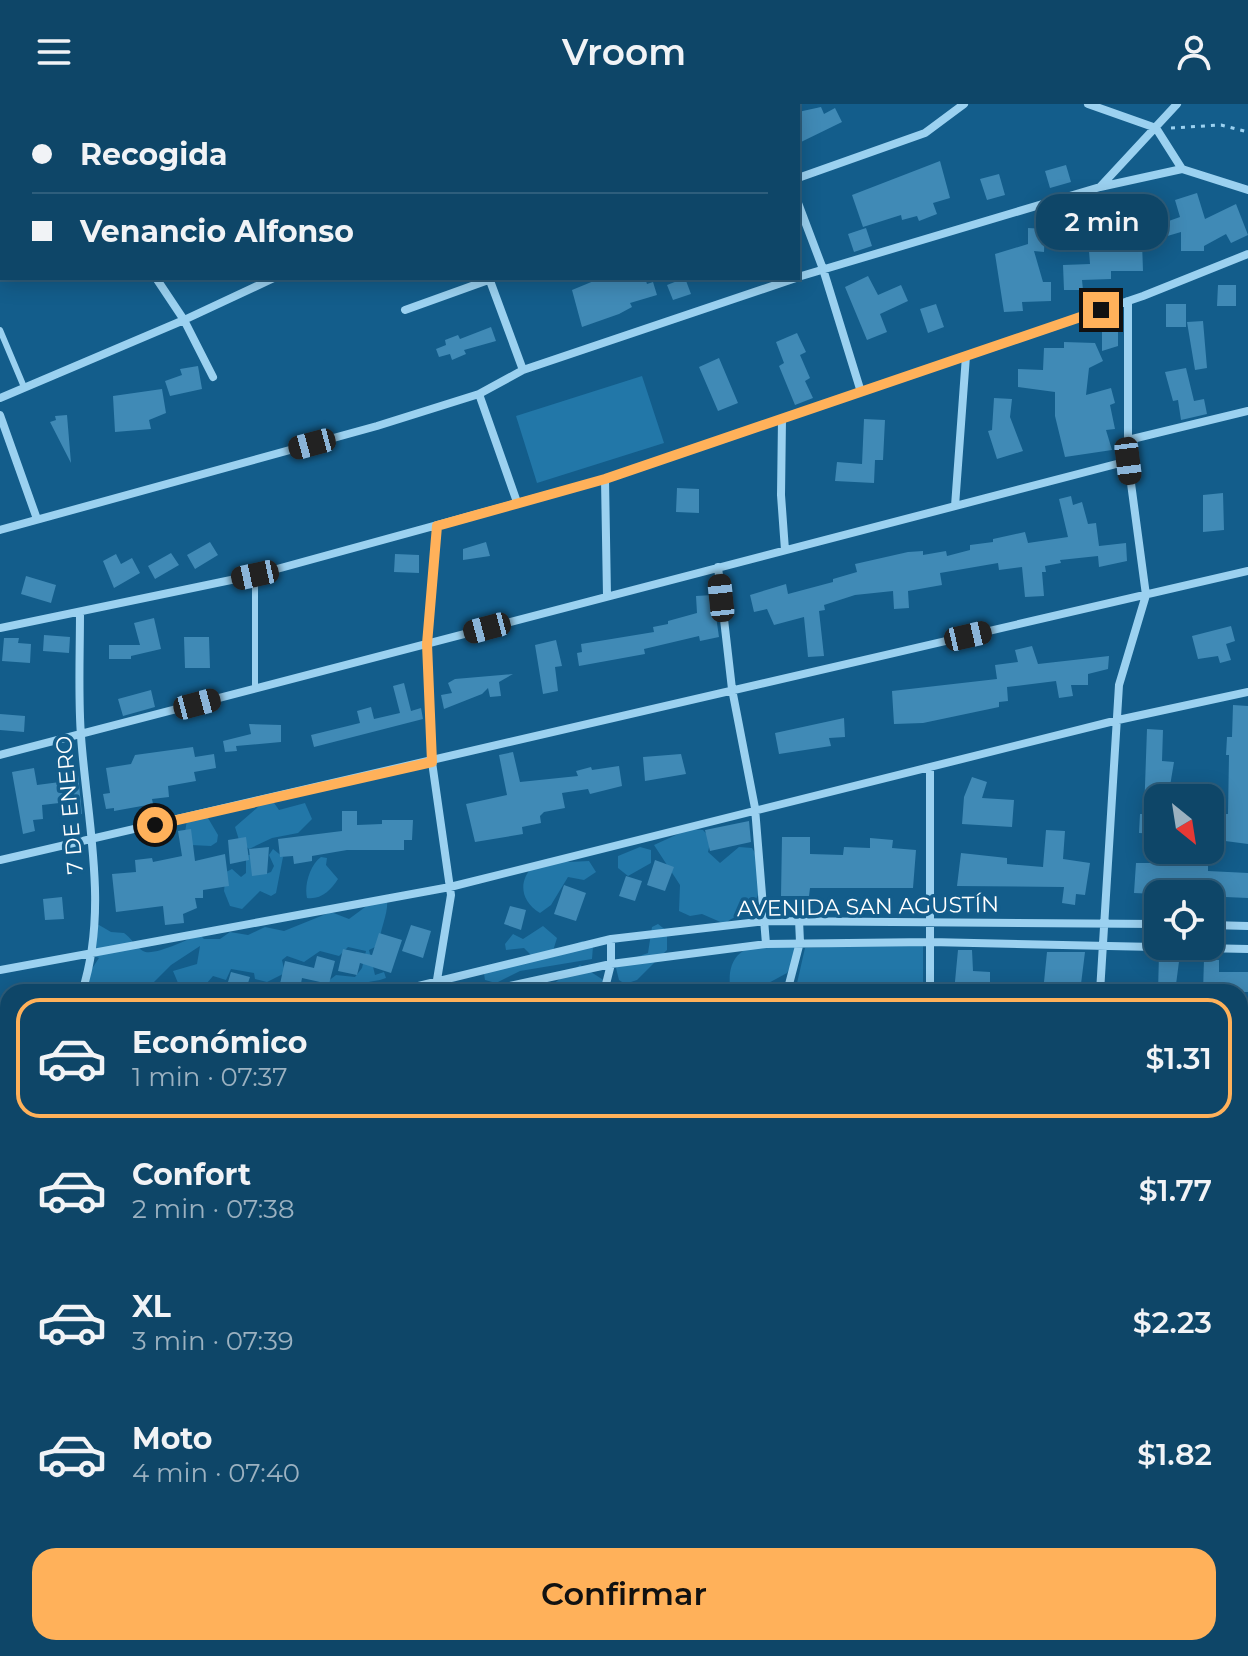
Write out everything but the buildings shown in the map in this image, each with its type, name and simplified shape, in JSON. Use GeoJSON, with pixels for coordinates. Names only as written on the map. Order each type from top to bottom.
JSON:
{"type":"FeatureCollection","features":[{"type":"Feature","properties":{"kind":"street"},"geometry":{"type":"LineString","coordinates":[[800,177],[925,133],[964,104]]}},
{"type":"Feature","properties":{"kind":"street"},"geometry":{"type":"LineString","coordinates":[[1088,104],[1156,128],[1182,169]]}},
{"type":"Feature","properties":{"kind":"street"},"geometry":{"type":"LineString","coordinates":[[1100,187],[1177,104]]}},
{"type":"Feature","properties":{"kind":"street"},"geometry":{"type":"LineString","coordinates":[[800,277],[1100,187],[1182,169],[1248,190]]}},
{"type":"Feature","properties":{"kind":"street"},"geometry":{"type":"LineString","coordinates":[[800,208],[823,269],[861,392]]}},
{"type":"Feature","properties":{"kind":"street"},"geometry":{"type":"LineString","coordinates":[[0,628],[255,575],[605,479],[1128,301],[1248,254]]}},
{"type":"Feature","properties":{"kind":"street"},"geometry":{"type":"LineString","coordinates":[[157,280],[184,320],[213,377]]}},
{"type":"Feature","properties":{"kind":"street"},"geometry":{"type":"LineString","coordinates":[[0,398],[270,280]]}},
{"type":"Feature","properties":{"kind":"street"},"geometry":{"type":"LineString","coordinates":[[405,310],[488,280]]}},
{"type":"Feature","properties":{"kind":"street"},"geometry":{"type":"LineString","coordinates":[[491,280],[523,370]]}},
{"type":"Feature","properties":{"kind":"street"},"geometry":{"type":"LineString","coordinates":[[0,530],[377,426],[479,394],[523,370],[791,280]]}},
{"type":"Feature","properties":{"kind":"street"},"geometry":{"type":"LineString","coordinates":[[1100,984],[1119,685],[1146,595],[1128,461],[1128,301]]}},
{"type":"Feature","properties":{"kind":"street"},"geometry":{"type":"LineString","coordinates":[[955,506],[966,356]]}},
{"type":"Feature","properties":{"kind":"street"},"geometry":{"type":"LineString","coordinates":[[479,394],[517,502]]}},
{"type":"Feature","properties":{"kind":"street"},"geometry":{"type":"LineString","coordinates":[[1128,440],[1248,411]]}},
{"type":"Feature","properties":{"kind":"street"},"geometry":{"type":"LineString","coordinates":[[0,415],[37,519]]}},
{"type":"Feature","properties":{"kind":"street"},"geometry":{"type":"LineString","coordinates":[[782,419],[781,495],[785,550]]}},
{"type":"Feature","properties":{"kind":"street"},"geometry":{"type":"LineString","coordinates":[[0,755],[1128,461]]}},
{"type":"Feature","properties":{"kind":"street"},"geometry":{"type":"LineString","coordinates":[[605,479],[607,596]]}},
{"type":"Feature","properties":{"kind":"street"},"geometry":{"type":"LineString","coordinates":[[437,526],[427,644],[432,762],[450,887],[437,982]]}},
{"type":"Feature","properties":{"kind":"street"},"geometry":{"type":"LineString","coordinates":[[718,567],[732,689],[755,808],[767,921],[766,944]]}},
{"type":"Feature","properties":{"kind":"street"},"geometry":{"type":"LineString","coordinates":[[0,860],[1248,571]]}},
{"type":"Feature","properties":{"kind":"street","name":"7 DE ENERO"},"geometry":{"type":"LineString","coordinates":[[80,613],[81,736],[93,839],[94,956],[85,984]]}},
{"type":"Feature","properties":{"kind":"street"},"geometry":{"type":"LineString","coordinates":[[0,970],[94,956],[450,887],[755,808],[1118,720],[1248,692]]}},
{"type":"Feature","properties":{"kind":"street"},"geometry":{"type":"LineString","coordinates":[[930,768],[930,984]]}},
{"type":"Feature","properties":{"kind":"street"},"geometry":{"type":"LineString","coordinates":[[789,984],[800,942],[799,920]]}},
{"type":"Feature","properties":{"kind":"street","name":"AVENIDA SAN AGUSTÍN"},"geometry":{"type":"LineString","coordinates":[[428,984],[611,939],[767,921],[1144,924]]}},
{"type":"Feature","properties":{"kind":"street"},"geometry":{"type":"LineString","coordinates":[[1224,925],[1248,926]]}},
{"type":"Feature","properties":{"kind":"street"},"geometry":{"type":"LineString","coordinates":[[606,984],[611,964],[611,939]]}},
{"type":"Feature","properties":{"kind":"street","name":"AVENIDA SAN AGUSTÍN"},"geometry":{"type":"LineString","coordinates":[[519,984],[611,964],[800,942],[1248,949]]}},
{"type":"Feature","properties":{"kind":"lane"},"geometry":{"type":"LineString","coordinates":[[0,330],[24,387]]}},
{"type":"Feature","properties":{"kind":"lane"},"geometry":{"type":"LineString","coordinates":[[255,575],[255,688]]}},
{"type":"Feature","properties":{"kind":"path"},"geometry":{"type":"LineString","coordinates":[[1156,128],[1221,125],[1248,132]]}},
{"type":"Feature","properties":{"kind":"shaded area"},"geometry":{"type":"Polygon","coordinates":[[[642,376],[664,443],[537,483],[516,416],[642,376]]]}},
{"type":"Feature","properties":{"kind":"shaded area"},"geometry":{"type":"Polygon","coordinates":[[[266,800],[272,800],[279,810],[305,803],[312,819],[298,833],[272,838],[249,849],[239,840],[235,827],[266,800]]]}},
{"type":"Feature","properties":{"kind":"shaded area"},"geometry":{"type":"Polygon","coordinates":[[[205,813],[218,835],[217,842],[211,846],[191,845],[185,833],[187,819],[205,813]]]}},
{"type":"Feature","properties":{"kind":"shaded area"},"geometry":{"type":"Polygon","coordinates":[[[689,829],[703,830],[711,839],[708,852],[720,863],[739,847],[752,848],[756,856],[762,880],[758,896],[747,910],[725,924],[702,914],[690,916],[679,911],[680,885],[654,845],[689,829]]]}},
{"type":"Feature","properties":{"kind":"shaded area"},"geometry":{"type":"Polygon","coordinates":[[[640,847],[651,850],[651,863],[628,876],[618,868],[618,856],[640,847]]]}},
{"type":"Feature","properties":{"kind":"shaded area"},"geometry":{"type":"Polygon","coordinates":[[[273,849],[283,857],[276,893],[271,896],[260,891],[242,909],[230,906],[224,891],[226,872],[232,869],[241,877],[246,873],[246,855],[252,855],[265,874],[271,872],[274,866],[269,855],[273,849]]]}},
{"type":"Feature","properties":{"kind":"shaded area"},"geometry":{"type":"Polygon","coordinates":[[[321,857],[327,858],[326,865],[338,879],[325,893],[307,898],[309,876],[321,857]]]}},
{"type":"Feature","properties":{"kind":"shaded area"},"geometry":{"type":"Polygon","coordinates":[[[558,858],[569,862],[589,861],[596,872],[584,880],[568,877],[551,905],[540,913],[525,895],[523,886],[526,876],[539,862],[558,858]]]}},
{"type":"Feature","properties":{"kind":"shaded area"},"geometry":{"type":"Polygon","coordinates":[[[380,896],[387,897],[379,945],[369,950],[375,975],[384,972],[386,978],[357,984],[325,984],[336,975],[355,977],[362,968],[366,951],[348,947],[339,956],[320,951],[304,962],[287,956],[282,960],[285,973],[267,982],[255,979],[254,973],[231,969],[226,980],[213,976],[206,984],[178,983],[173,971],[197,964],[200,946],[171,965],[152,984],[85,984],[99,958],[94,956],[93,927],[99,925],[111,932],[124,933],[143,951],[155,952],[199,934],[204,939],[220,939],[230,932],[248,935],[265,927],[284,931],[331,912],[349,919],[380,896]]]}},
{"type":"Feature","properties":{"kind":"shaded area"},"geometry":{"type":"Polygon","coordinates":[[[658,924],[667,931],[667,950],[637,980],[625,984],[619,980],[616,968],[620,963],[648,953],[652,927],[658,924]]]}},
{"type":"Feature","properties":{"kind":"shaded area"},"geometry":{"type":"Polygon","coordinates":[[[543,926],[557,938],[552,954],[582,941],[593,946],[592,959],[520,971],[496,983],[485,980],[484,974],[533,957],[524,948],[506,950],[505,944],[513,934],[523,939],[543,926]]]}},
{"type":"Feature","properties":{"kind":"shaded area"},"geometry":{"type":"Polygon","coordinates":[[[790,942],[799,949],[787,973],[767,984],[729,984],[733,963],[738,955],[761,945],[790,942]]]}},
{"type":"Feature","properties":{"kind":"shaded area"},"geometry":{"type":"Polygon","coordinates":[[[923,943],[923,984],[797,984],[805,948],[923,943]]]}},
{"type":"Feature","properties":{"kind":"shaded area"},"geometry":{"type":"Polygon","coordinates":[[[580,965],[605,981],[605,984],[554,983],[580,965]]]}},
{"type":"Feature","properties":{"kind":"route"},"geometry":{"type":"LineString","coordinates":[[155,825],[432,762],[427,644],[437,526],[605,479],[1101,310]]}}]}
